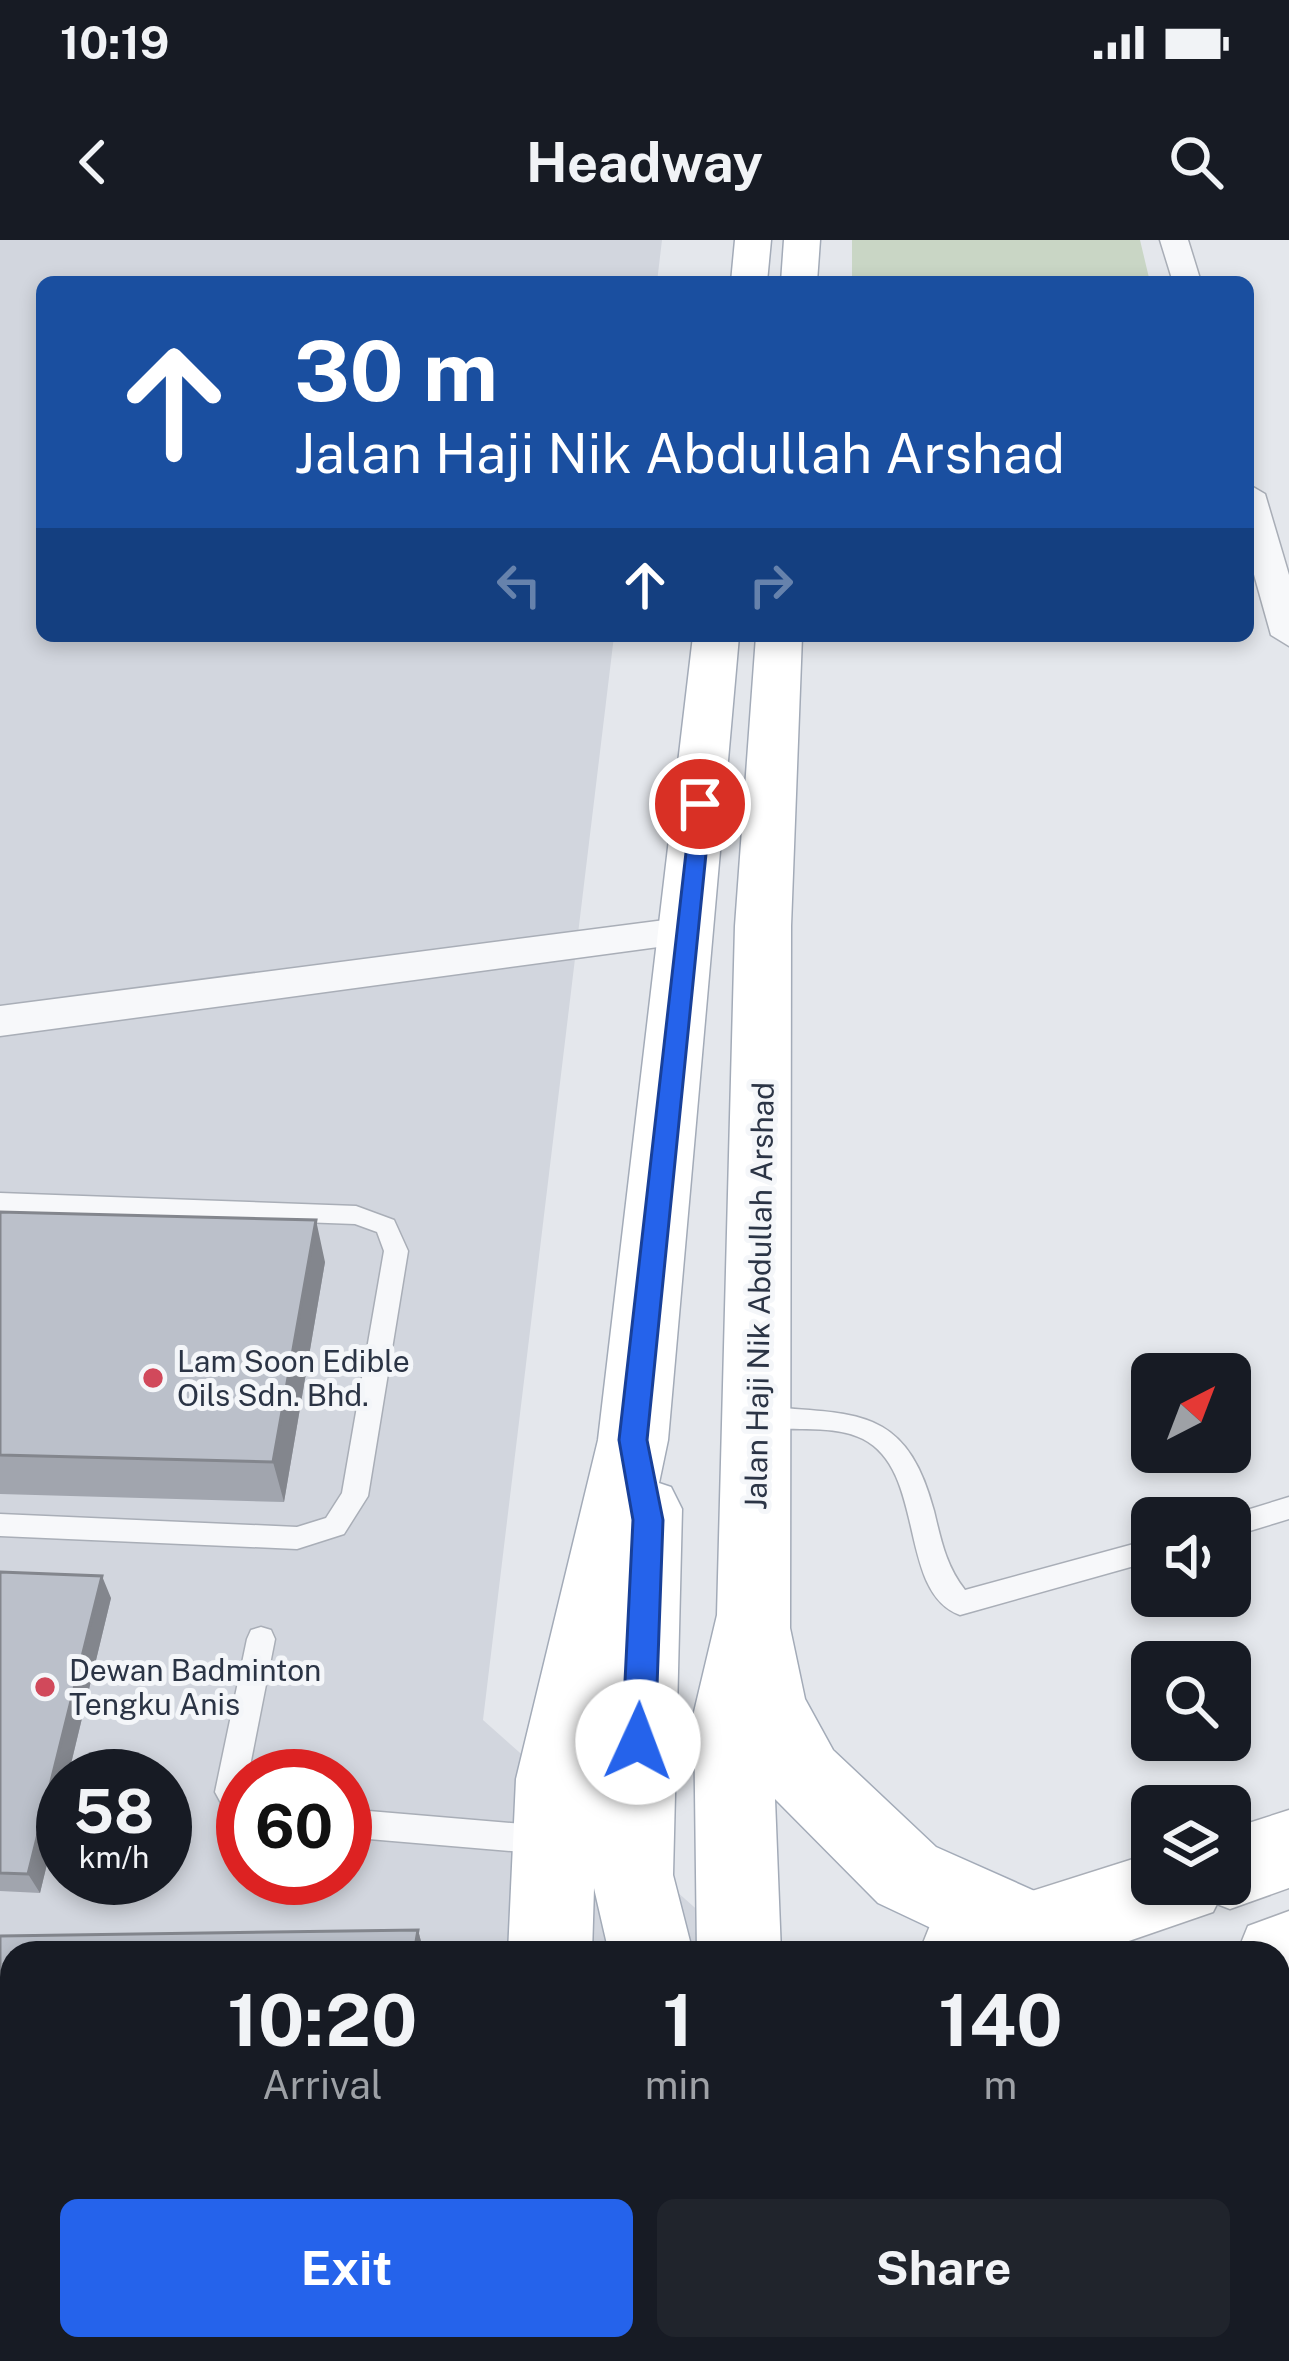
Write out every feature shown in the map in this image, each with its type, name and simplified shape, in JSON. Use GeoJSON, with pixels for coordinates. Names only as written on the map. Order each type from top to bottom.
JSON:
{"type":"FeatureCollection","features":[{"type":"Feature","properties":{"kind":"main road"},"geometry":{"type":"LineString","coordinates":[[750,276],[753,240]]}},
{"type":"Feature","properties":{"kind":"main road"},"geometry":{"type":"LineString","coordinates":[[799,276],[802,240]]}},
{"type":"Feature","properties":{"kind":"main road"},"geometry":{"type":"LineString","coordinates":[[550,1941],[556,1779],[633,1440],[715,642]]}},
{"type":"Feature","properties":{"kind":"main road","name":"Jalan Haji Nik Abdullah Arshad"},"geometry":{"type":"LineString","coordinates":[[739,1941],[733,1712],[755,1616],[763,926],[779,642]]}},
{"type":"Feature","properties":{"kind":"main road"},"geometry":{"type":"LineString","coordinates":[[633,1440],[648,1520],[632,1875],[648,1941]]}},
{"type":"Feature","properties":{"kind":"main road"},"geometry":{"type":"LineString","coordinates":[[755,1616],[767,1706],[805,1775],[907,1875],[995,1941]]}},
{"type":"Feature","properties":{"kind":"main road"},"geometry":{"type":"LineString","coordinates":[[1251,1862],[1289,1850]]}},
{"type":"Feature","properties":{"kind":"main road"},"geometry":{"type":"LineString","coordinates":[[1004,1941],[1131,1901]]}},
{"type":"Feature","properties":{"kind":"street"},"geometry":{"type":"LineString","coordinates":[[1174,240],[1184,276]]}},
{"type":"Feature","properties":{"kind":"street"},"geometry":{"type":"LineString","coordinates":[[1254,515],[1289,635]]}},
{"type":"Feature","properties":{"kind":"street"},"geometry":{"type":"LineString","coordinates":[[0,1021],[688,931]]}},
{"type":"Feature","properties":{"kind":"lane"},"geometry":{"type":"LineString","coordinates":[[0,1202],[356,1215],[386,1226],[396,1251],[355,1496],[335,1526],[297,1538],[0,1525]]}},
{"type":"Feature","properties":{"kind":"lane"},"geometry":{"type":"LineString","coordinates":[[758,1416],[871,1431],[896,1449],[907,1468],[930,1561],[943,1588],[960,1603],[1131,1556]]}},
{"type":"Feature","properties":{"kind":"lane"},"geometry":{"type":"LineString","coordinates":[[1251,1520],[1289,1508]]}},
{"type":"Feature","properties":{"kind":"lane"},"geometry":{"type":"LineString","coordinates":[[239,1749],[261,1639]]}},
{"type":"Feature","properties":{"kind":"lane"},"geometry":{"type":"LineString","coordinates":[[372,1825],[554,1840]]}},
{"type":"Feature","properties":{"kind":"shaded area"},"geometry":{"type":"Polygon","coordinates":[[[0,240],[662,240],[658,276],[36,276],[36,642],[613,642],[483,1720],[732,1941],[0,1941],[0,240]]]}},
{"type":"Feature","properties":{"kind":"green space"},"geometry":{"type":"Polygon","coordinates":[[[852,240],[1140,240],[1149,276],[852,276],[852,240]]]}},
{"type":"Feature","properties":{"kind":"green space"},"geometry":{"type":"Polygon","coordinates":[[[0,1936],[221,1941],[0,1941],[0,1936]]]}},
{"type":"Feature","properties":{"kind":"building","name":"Lam Soon Edible Oils Sdn. Bhd."},"geometry":{"type":"Polygon","coordinates":[[[0,1212],[316,1220],[273,1462],[0,1455],[0,1212]]]}},
{"type":"Feature","properties":{"kind":"building","name":"Dewan Badminton Tengku Anis"},"geometry":{"type":"Polygon","coordinates":[[[0,1572],[102,1576],[59,1749],[36,1749],[36,1842],[28,1874],[0,1873],[0,1572]]]}},
{"type":"Feature","properties":{"kind":"building"},"geometry":{"type":"Polygon","coordinates":[[[418,1930],[416,1941],[0,1941],[0,1936],[418,1930]]]}},
{"type":"Feature","properties":{"kind":"place","name":"Lam Soon Edible Oils Sdn. Bhd."},"geometry":{"type":"Point","coordinates":[153,1378]}},
{"type":"Feature","properties":{"kind":"place","name":"Dewan Badminton Tengku Anis"},"geometry":{"type":"Point","coordinates":[45,1687]}},
{"type":"Feature","properties":{"kind":"route"},"geometry":{"type":"LineString","coordinates":[[638,1742],[648,1520],[633,1440],[700,804]]}}]}
